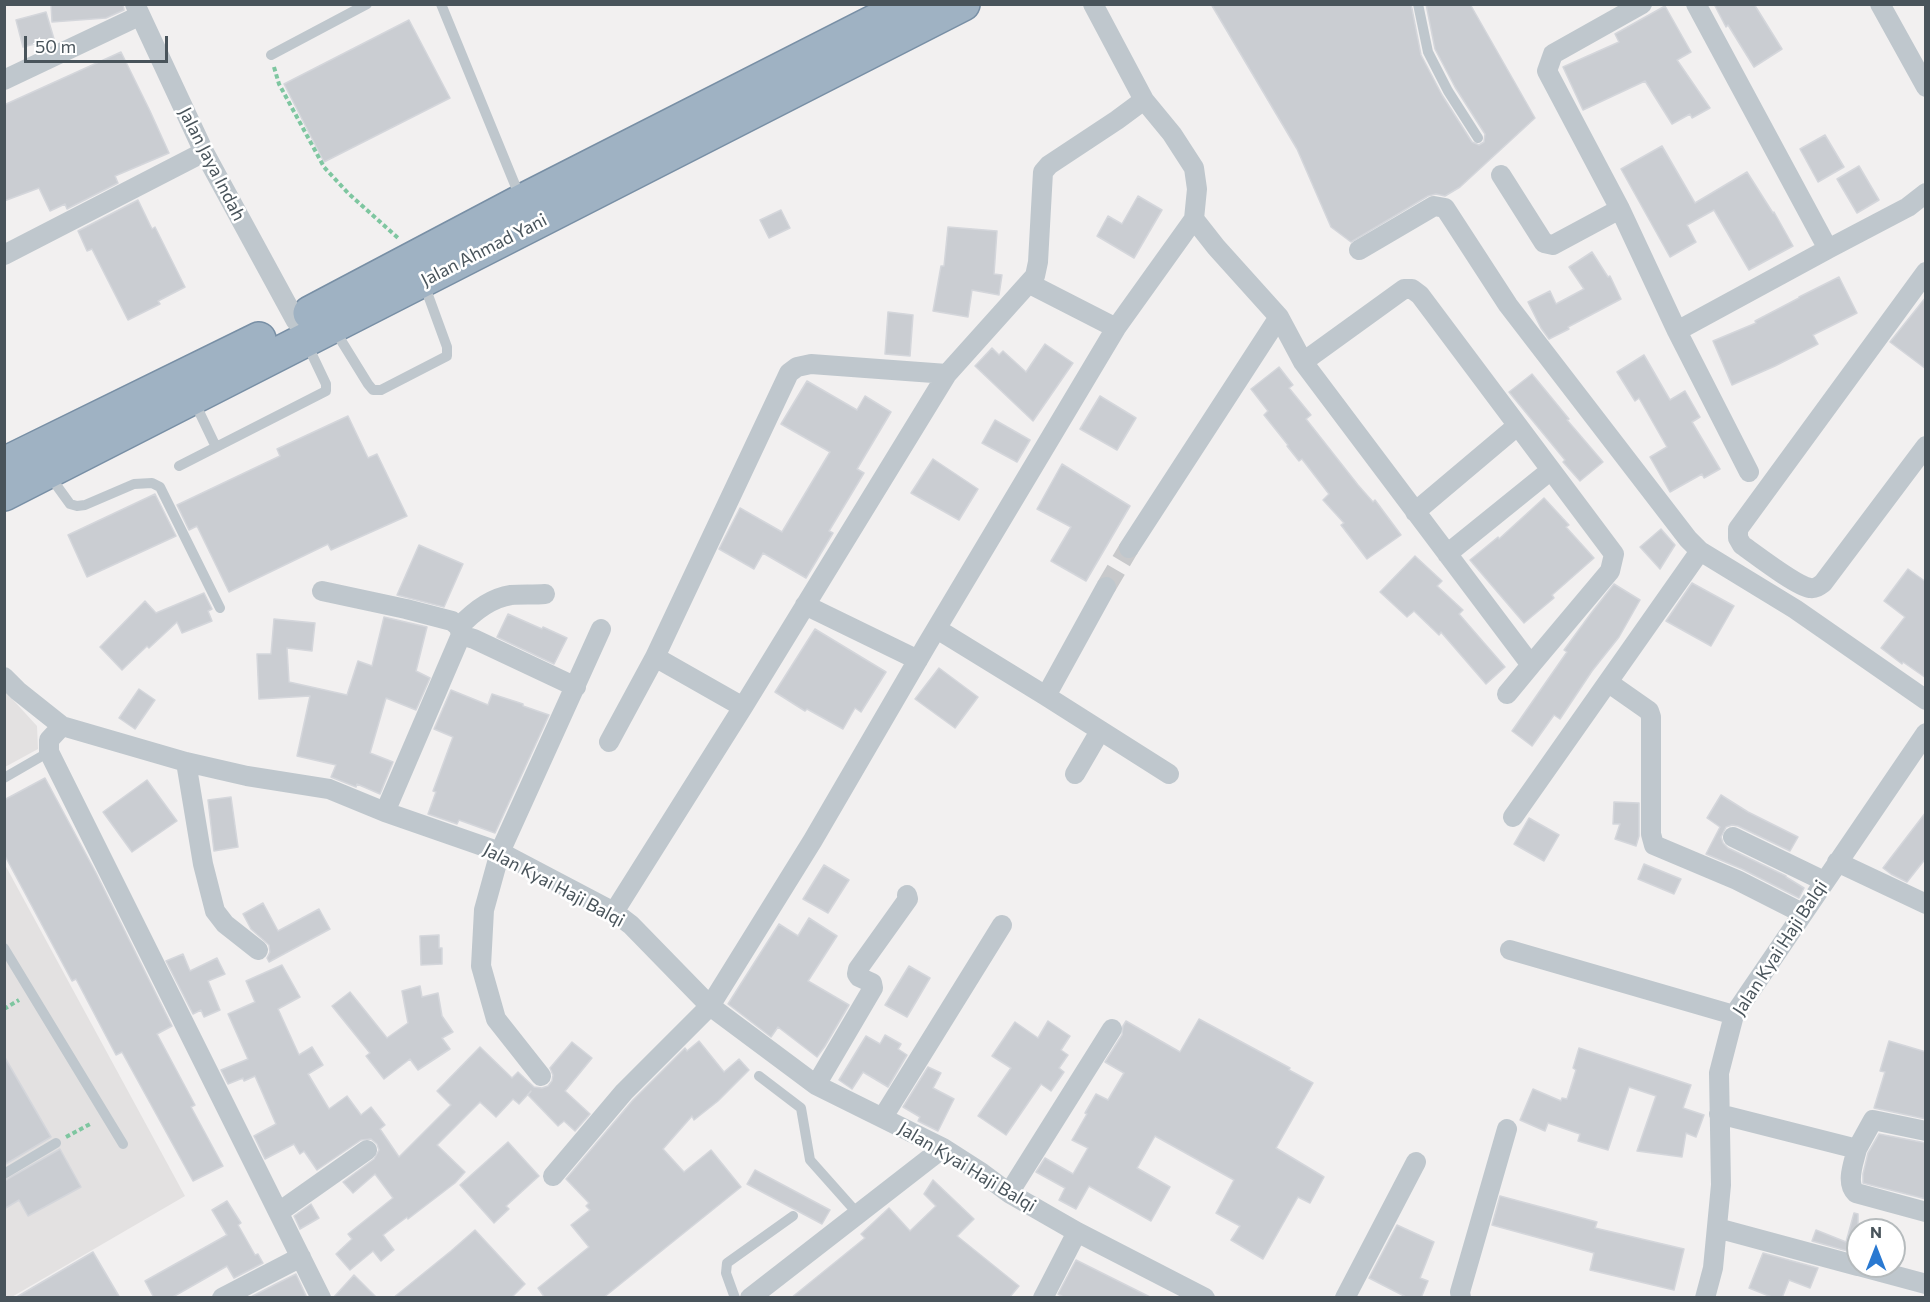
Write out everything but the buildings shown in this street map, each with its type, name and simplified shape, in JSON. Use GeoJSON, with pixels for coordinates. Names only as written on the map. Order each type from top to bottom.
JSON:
{"type":"FeatureCollection","features":[{"type":"Feature","properties":{"kind":"highway","name":"Jalan Ahmad Yani"},"geometry":{"type":"LineString","coordinates":[[420,268],[522,201],[915,12],[963,4]]}},
{"type":"Feature","properties":{"kind":"highway","name":"Jalan Ahmad Yani"},"geometry":{"type":"LineString","coordinates":[[4,494],[192,398],[420,268],[915,12]]}},
{"type":"Feature","properties":{"kind":"highway","name":"Jalan Ahmad Yani"},"geometry":{"type":"LineString","coordinates":[[4,464],[311,329]]}},
{"type":"Feature","properties":{"kind":"street"},"geometry":{"type":"LineString","coordinates":[[553,1176],[624,1092],[710,1006],[813,840],[1116,328],[1194,219],[1197,189],[1194,168],[1172,134],[1144,100],[1093,4]]}},
{"type":"Feature","properties":{"kind":"street"},"geometry":{"type":"LineString","coordinates":[[1642,4],[1553,54],[1547,71],[1620,209],[1677,331],[1749,472]]}},
{"type":"Feature","properties":{"kind":"street"},"geometry":{"type":"LineString","coordinates":[[1696,4],[1828,249]]}},
{"type":"Feature","properties":{"kind":"street"},"geometry":{"type":"LineString","coordinates":[[1880,4],[1926,87]]}},
{"type":"Feature","properties":{"kind":"street"},"geometry":{"type":"LineString","coordinates":[[6,74],[137,10]]}},
{"type":"Feature","properties":{"kind":"street","name":"Jalan Jaya Indah"},"geometry":{"type":"LineString","coordinates":[[137,10],[204,152],[311,329]]}},
{"type":"Feature","properties":{"kind":"street"},"geometry":{"type":"LineString","coordinates":[[614,912],[947,374],[1030,284],[1037,269],[1043,172],[1049,165],[1144,100]]}},
{"type":"Feature","properties":{"kind":"street"},"geometry":{"type":"LineString","coordinates":[[4,255],[204,152]]}},
{"type":"Feature","properties":{"kind":"street"},"geometry":{"type":"LineString","coordinates":[[1501,174],[1547,245],[1552,245],[1620,209]]}},
{"type":"Feature","properties":{"kind":"street"},"geometry":{"type":"LineString","coordinates":[[1677,331],[1908,207],[1926,193]]}},
{"type":"Feature","properties":{"kind":"street"},"geometry":{"type":"LineString","coordinates":[[1359,250],[1434,206],[1445,208],[1508,305],[1688,539],[1700,551],[1794,609],[1926,699]]}},
{"type":"Feature","properties":{"kind":"street"},"geometry":{"type":"LineString","coordinates":[[1194,219],[1279,317],[1303,363],[1531,665]]}},
{"type":"Feature","properties":{"kind":"street"},"geometry":{"type":"LineString","coordinates":[[1926,272],[1738,529],[1738,538],[1742,545],[1800,584],[1816,588],[1823,583],[1926,446]]}},
{"type":"Feature","properties":{"kind":"street"},"geometry":{"type":"LineString","coordinates":[[1030,284],[1116,328]]}},
{"type":"Feature","properties":{"kind":"street"},"geometry":{"type":"LineString","coordinates":[[1303,363],[1404,290],[1412,288],[1614,554],[1610,571],[1507,694]]}},
{"type":"Feature","properties":{"kind":"street"},"geometry":{"type":"LineString","coordinates":[[1129,548],[1279,317]]}},
{"type":"Feature","properties":{"kind":"street"},"geometry":{"type":"LineString","coordinates":[[609,742],[655,657],[789,373],[797,367],[811,364],[947,374]]}},
{"type":"Feature","properties":{"kind":"street"},"geometry":{"type":"LineString","coordinates":[[1415,512],[1517,426]]}},
{"type":"Feature","properties":{"kind":"street"},"geometry":{"type":"LineString","coordinates":[[1447,554],[1551,470]]}},
{"type":"Feature","properties":{"kind":"street"},"geometry":{"type":"LineString","coordinates":[[1513,817],[1700,551]]}},
{"type":"Feature","properties":{"kind":"street"},"geometry":{"type":"LineString","coordinates":[[1046,696],[1106,587]]}},
{"type":"Feature","properties":{"kind":"street"},"geometry":{"type":"LineString","coordinates":[[322,591],[452,621],[460,631],[474,639],[576,687]]}},
{"type":"Feature","properties":{"kind":"street"},"geometry":{"type":"LineString","coordinates":[[385,812],[460,631],[473,614],[496,599],[512,595],[545,594]]}},
{"type":"Feature","properties":{"kind":"street"},"geometry":{"type":"LineString","coordinates":[[805,605],[918,660]]}},
{"type":"Feature","properties":{"kind":"street"},"geometry":{"type":"LineString","coordinates":[[541,1076],[496,1019],[481,966],[484,910],[500,852],[602,629]]}},
{"type":"Feature","properties":{"kind":"street"},"geometry":{"type":"LineString","coordinates":[[937,629],[1169,774]]}},
{"type":"Feature","properties":{"kind":"street"},"geometry":{"type":"LineString","coordinates":[[655,657],[743,707]]}},
{"type":"Feature","properties":{"kind":"street","name":"Jalan Kyai Haji Balqi"},"geometry":{"type":"LineString","coordinates":[[4,677],[62,726],[186,762],[247,776],[329,789],[385,812],[500,852],[614,912],[631,925],[710,1006],[816,1085],[943,1148],[1009,1192],[1077,1232],[1205,1298]]}},
{"type":"Feature","properties":{"kind":"street"},"geometry":{"type":"LineString","coordinates":[[1609,683],[1649,711],[1651,717],[1650,834],[1654,844],[1737,880],[1802,913]]}},
{"type":"Feature","properties":{"kind":"street"},"geometry":{"type":"LineString","coordinates":[[62,726],[50,740],[49,752],[321,1298]]}},
{"type":"Feature","properties":{"kind":"street"},"geometry":{"type":"LineString","coordinates":[[1075,774],[1100,730]]}},
{"type":"Feature","properties":{"kind":"street","name":"Jalan Kyai Haji Balqi"},"geometry":{"type":"LineString","coordinates":[[1705,1298],[1713,1268],[1721,1185],[1720,1067],[1734,1015],[1926,733]]}},
{"type":"Feature","properties":{"kind":"street"},"geometry":{"type":"LineString","coordinates":[[186,762],[203,864],[216,911],[225,924],[258,950]]}},
{"type":"Feature","properties":{"kind":"street"},"geometry":{"type":"LineString","coordinates":[[1732,837],[1824,881]]}},
{"type":"Feature","properties":{"kind":"street"},"geometry":{"type":"LineString","coordinates":[[1837,862],[1926,904]]}},
{"type":"Feature","properties":{"kind":"street"},"geometry":{"type":"LineString","coordinates":[[816,1085],[873,988],[872,983],[859,977],[858,969],[908,899],[907,895]]}},
{"type":"Feature","properties":{"kind":"street"},"geometry":{"type":"LineString","coordinates":[[883,1117],[1002,925]]}},
{"type":"Feature","properties":{"kind":"street"},"geometry":{"type":"LineString","coordinates":[[1510,950],[1734,1015]]}},
{"type":"Feature","properties":{"kind":"street"},"geometry":{"type":"LineString","coordinates":[[1009,1192],[1112,1029]]}},
{"type":"Feature","properties":{"kind":"street"},"geometry":{"type":"LineString","coordinates":[[1719,1114],[1857,1149]]}},
{"type":"Feature","properties":{"kind":"street"},"geometry":{"type":"LineString","coordinates":[[1926,1131],[1876,1119],[1871,1122],[1857,1149],[1850,1183],[1856,1193],[1926,1212]]}},
{"type":"Feature","properties":{"kind":"street"},"geometry":{"type":"LineString","coordinates":[[1461,1298],[1460,1292],[1507,1129]]}},
{"type":"Feature","properties":{"kind":"street"},"geometry":{"type":"LineString","coordinates":[[750,1298],[943,1148]]}},
{"type":"Feature","properties":{"kind":"street"},"geometry":{"type":"LineString","coordinates":[[279,1212],[368,1150]]}},
{"type":"Feature","properties":{"kind":"street"},"geometry":{"type":"LineString","coordinates":[[1345,1298],[1416,1162]]}},
{"type":"Feature","properties":{"kind":"street"},"geometry":{"type":"LineString","coordinates":[[1717,1228],[1846,1263]]}},
{"type":"Feature","properties":{"kind":"street"},"geometry":{"type":"LineString","coordinates":[[1043,1298],[1077,1232]]}},
{"type":"Feature","properties":{"kind":"street"},"geometry":{"type":"LineString","coordinates":[[222,1298],[301,1257]]}},
{"type":"Feature","properties":{"kind":"street"},"geometry":{"type":"LineString","coordinates":[[1892,1278],[1920,1288]]}},
{"type":"Feature","properties":{"kind":"lane"},"geometry":{"type":"LineString","coordinates":[[271,55],[367,4]]}},
{"type":"Feature","properties":{"kind":"lane"},"geometry":{"type":"LineString","coordinates":[[441,4],[522,201]]}},
{"type":"Feature","properties":{"kind":"lane"},"geometry":{"type":"LineString","coordinates":[[1418,4],[1428,52],[1448,91],[1478,138]]}},
{"type":"Feature","properties":{"kind":"lane"},"geometry":{"type":"LineString","coordinates":[[311,329],[373,390],[381,390],[447,356],[447,347],[420,268]]}},
{"type":"Feature","properties":{"kind":"lane"},"geometry":{"type":"LineString","coordinates":[[179,466],[326,391],[311,329]]}},
{"type":"Feature","properties":{"kind":"lane"},"geometry":{"type":"LineString","coordinates":[[192,398],[216,447]]}},
{"type":"Feature","properties":{"kind":"lane"},"geometry":{"type":"LineString","coordinates":[[47,472],[70,504],[77,506],[85,505],[134,484],[152,483],[160,487],[220,608]]}},
{"type":"Feature","properties":{"kind":"lane"},"geometry":{"type":"LineString","coordinates":[[4,778],[49,752]]}},
{"type":"Feature","properties":{"kind":"lane"},"geometry":{"type":"LineString","coordinates":[[4,948],[123,1144]]}},
{"type":"Feature","properties":{"kind":"lane"},"geometry":{"type":"LineString","coordinates":[[759,1076],[801,1108],[810,1160],[858,1214]]}},
{"type":"Feature","properties":{"kind":"lane"},"geometry":{"type":"LineString","coordinates":[[4,1174],[56,1143]]}},
{"type":"Feature","properties":{"kind":"lane"},"geometry":{"type":"LineString","coordinates":[[735,1298],[726,1273],[727,1263],[793,1216]]}},
{"type":"Feature","properties":{"kind":"path"},"geometry":{"type":"LineString","coordinates":[[271,55],[279,84],[324,166],[420,268]]}},
{"type":"Feature","properties":{"kind":"path"},"geometry":{"type":"LineString","coordinates":[[56,1143],[92,1123]]}},
{"type":"Feature","properties":{"kind":"shaded area"},"geometry":{"type":"Polygon","coordinates":[[[4,690],[37,726],[38,749],[5,767],[4,690]]]}},
{"type":"Feature","properties":{"kind":"shaded area"},"geometry":{"type":"Polygon","coordinates":[[[4,863],[185,1196],[10,1298],[4,1297],[4,863]]]}},
{"type":"Feature","properties":{"kind":"tunnel"},"geometry":{"type":"LineString","coordinates":[[1106,587],[1129,548]]}}]}
